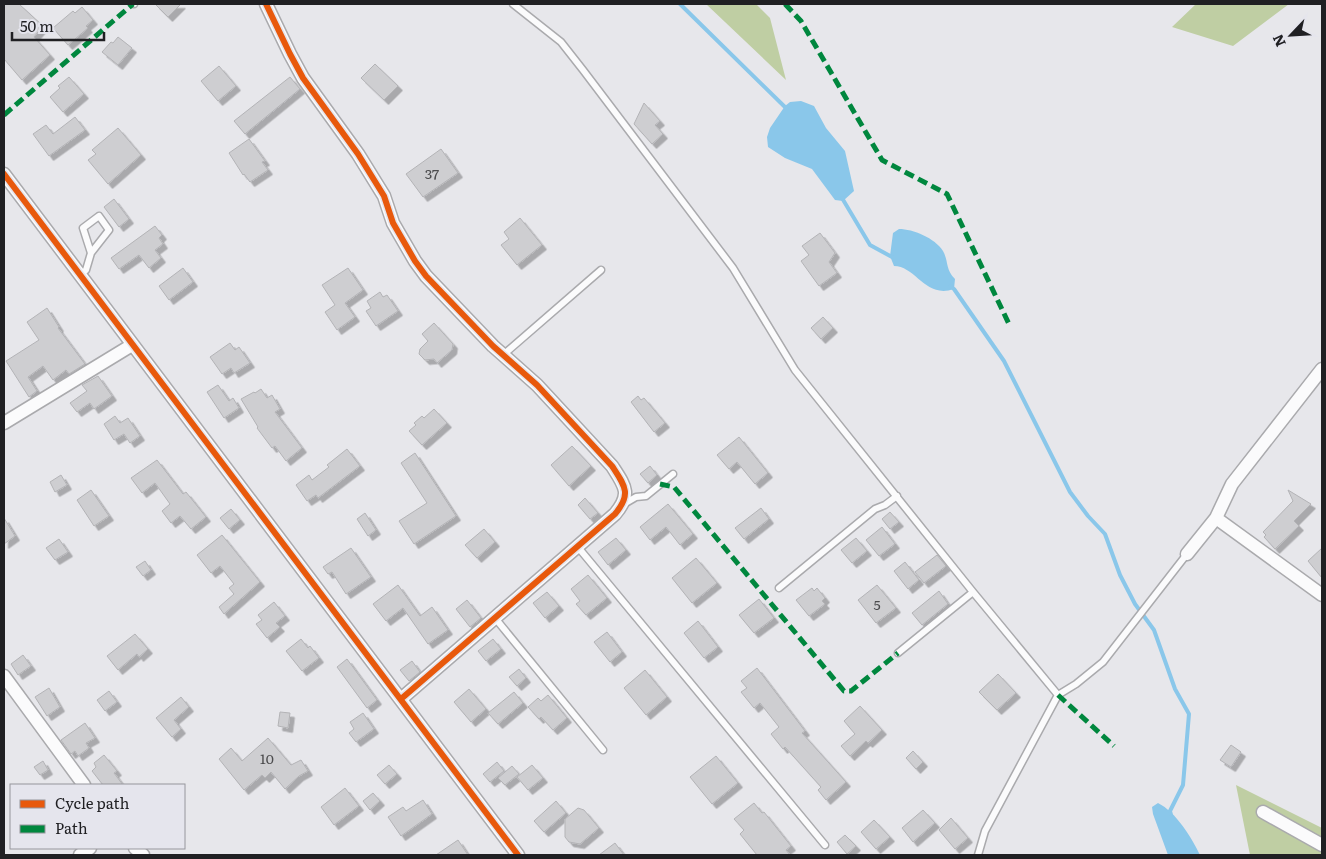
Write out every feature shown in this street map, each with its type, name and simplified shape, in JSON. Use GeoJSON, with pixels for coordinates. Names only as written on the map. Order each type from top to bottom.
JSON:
{"type":"FeatureCollection","features":[{"type":"Feature","properties":{"kind":"street"},"geometry":{"type":"LineString","coordinates":[[266,4],[303,78],[358,154],[384,196],[393,223],[426,276],[503,354],[537,385],[612,466],[626,492],[624,504],[615,514],[401,699]]}},
{"type":"Feature","properties":{"kind":"street"},"geometry":{"type":"LineString","coordinates":[[4,174],[518,855]]}},
{"type":"Feature","properties":{"kind":"street"},"geometry":{"type":"LineString","coordinates":[[4,423],[132,345]]}},
{"type":"Feature","properties":{"kind":"street"},"geometry":{"type":"LineString","coordinates":[[1188,554],[1216,518],[1232,484],[1322,369]]}},
{"type":"Feature","properties":{"kind":"street"},"geometry":{"type":"LineString","coordinates":[[1216,518],[1322,595]]}},
{"type":"Feature","properties":{"kind":"street"},"geometry":{"type":"LineString","coordinates":[[4,676],[83,784]]}},
{"type":"Feature","properties":{"kind":"street"},"geometry":{"type":"LineString","coordinates":[[1263,812],[1322,845]]}},
{"type":"Feature","properties":{"kind":"lane"},"geometry":{"type":"LineString","coordinates":[[513,4],[561,42],[733,268],[795,370],[1058,695]]}},
{"type":"Feature","properties":{"kind":"lane"},"geometry":{"type":"LineString","coordinates":[[80,275],[86,270],[91,252],[109,230],[99,216],[83,228],[91,252]]}},
{"type":"Feature","properties":{"kind":"lane"},"geometry":{"type":"LineString","coordinates":[[503,354],[601,270]]}},
{"type":"Feature","properties":{"kind":"lane"},"geometry":{"type":"LineString","coordinates":[[624,504],[636,497],[646,496],[673,474]]}},
{"type":"Feature","properties":{"kind":"lane"},"geometry":{"type":"LineString","coordinates":[[779,588],[875,509],[885,505],[897,496]]}},
{"type":"Feature","properties":{"kind":"lane"},"geometry":{"type":"LineString","coordinates":[[578,546],[825,845]]}},
{"type":"Feature","properties":{"kind":"lane"},"geometry":{"type":"LineString","coordinates":[[978,855],[985,831],[1058,695],[1076,684],[1104,662],[1188,554]]}},
{"type":"Feature","properties":{"kind":"lane"},"geometry":{"type":"LineString","coordinates":[[898,653],[973,592]]}},
{"type":"Feature","properties":{"kind":"lane"},"geometry":{"type":"LineString","coordinates":[[495,618],[603,750]]}},
{"type":"Feature","properties":{"kind":"green space"},"geometry":{"type":"Polygon","coordinates":[[[706,4],[756,4],[770,18],[786,80],[706,4]]]}},
{"type":"Feature","properties":{"kind":"green space"},"geometry":{"type":"Polygon","coordinates":[[[1196,4],[1289,4],[1233,46],[1172,27],[1196,4]]]}},
{"type":"Feature","properties":{"kind":"green space"},"geometry":{"type":"Polygon","coordinates":[[[1236,785],[1322,828],[1322,855],[1250,855],[1236,785]]]}},
{"type":"Feature","properties":{"kind":"water"},"geometry":{"type":"Polygon","coordinates":[[[801,101],[814,106],[826,128],[845,151],[854,191],[843,201],[835,200],[812,169],[785,158],[768,147],[767,137],[770,128],[785,106],[790,102],[801,101]]]}},
{"type":"Feature","properties":{"kind":"water"},"geometry":{"type":"Polygon","coordinates":[[[899,229],[923,235],[939,246],[945,255],[948,269],[955,279],[954,289],[935,290],[909,271],[902,267],[894,266],[890,256],[893,233],[899,229]]]}},
{"type":"Feature","properties":{"kind":"water"},"geometry":{"type":"Polygon","coordinates":[[[1158,803],[1177,819],[1188,833],[1200,855],[1168,855],[1153,814],[1152,807],[1158,803]]]}},
{"type":"Feature","properties":{"kind":"building"},"geometry":{"type":"Polygon","coordinates":[[[4,4],[19,4],[43,26],[34,37],[50,55],[22,80],[4,59],[4,4]]]}},
{"type":"Feature","properties":{"kind":"building"},"geometry":{"type":"Polygon","coordinates":[[[155,4],[181,4],[168,17],[155,4]]]}},
{"type":"Feature","properties":{"kind":"building"},"geometry":{"type":"Polygon","coordinates":[[[82,7],[93,20],[86,26],[88,28],[68,45],[53,28],[73,11],[75,13],[82,7]]]}},
{"type":"Feature","properties":{"kind":"building"},"geometry":{"type":"Polygon","coordinates":[[[118,37],[132,48],[118,65],[102,52],[118,37]]]}},
{"type":"Feature","properties":{"kind":"building"},"geometry":{"type":"Polygon","coordinates":[[[375,64],[398,86],[384,100],[361,78],[375,64]]]}},
{"type":"Feature","properties":{"kind":"building"},"geometry":{"type":"Polygon","coordinates":[[[219,66],[236,86],[218,101],[201,81],[219,66]]]}},
{"type":"Feature","properties":{"kind":"building"},"geometry":{"type":"Polygon","coordinates":[[[69,77],[84,94],[63,112],[50,97],[60,88],[58,86],[69,77]]]}},
{"type":"Feature","properties":{"kind":"building"},"geometry":{"type":"Polygon","coordinates":[[[290,77],[300,89],[245,134],[234,121],[290,77]]]}},
{"type":"Feature","properties":{"kind":"building"},"geometry":{"type":"Polygon","coordinates":[[[644,103],[660,121],[655,125],[663,134],[652,144],[634,124],[644,103]]]}},
{"type":"Feature","properties":{"kind":"building"},"geometry":{"type":"Polygon","coordinates":[[[75,117],[85,130],[49,156],[33,134],[46,125],[53,134],[75,117]]]}},
{"type":"Feature","properties":{"kind":"building"},"geometry":{"type":"Polygon","coordinates":[[[118,128],[141,155],[108,184],[88,160],[96,154],[92,150],[118,128]]]}},
{"type":"Feature","properties":{"kind":"building"},"geometry":{"type":"Polygon","coordinates":[[[249,139],[265,161],[262,162],[268,170],[250,182],[243,175],[229,153],[249,139]]]}},
{"type":"Feature","properties":{"kind":"building"},"geometry":{"type":"Polygon","coordinates":[[[441,149],[458,173],[423,197],[406,174],[441,149]]]}},
{"type":"Feature","properties":{"kind":"building"},"geometry":{"type":"Polygon","coordinates":[[[114,199],[129,219],[119,227],[104,207],[114,199]]]}},
{"type":"Feature","properties":{"kind":"building"},"geometry":{"type":"Polygon","coordinates":[[[520,218],[542,245],[517,265],[501,245],[509,239],[504,232],[520,218]]]}},
{"type":"Feature","properties":{"kind":"building"},"geometry":{"type":"Polygon","coordinates":[[[155,226],[162,235],[159,238],[163,244],[155,250],[161,258],[149,268],[139,255],[119,269],[111,258],[155,226]]]}},
{"type":"Feature","properties":{"kind":"building"},"geometry":{"type":"Polygon","coordinates":[[[820,233],[835,253],[829,262],[837,273],[819,286],[801,261],[809,255],[802,246],[820,233]]]}},
{"type":"Feature","properties":{"kind":"building"},"geometry":{"type":"Polygon","coordinates":[[[183,268],[193,282],[169,300],[159,286],[183,268]]]}},
{"type":"Feature","properties":{"kind":"building"},"geometry":{"type":"Polygon","coordinates":[[[348,268],[363,290],[345,303],[355,317],[337,330],[325,312],[335,305],[322,285],[348,268]]]}},
{"type":"Feature","properties":{"kind":"building"},"geometry":{"type":"Polygon","coordinates":[[[380,292],[383,297],[387,295],[398,311],[376,326],[366,311],[371,308],[367,301],[380,292]]]}},
{"type":"Feature","properties":{"kind":"building"},"geometry":{"type":"Polygon","coordinates":[[[47,308],[58,328],[85,364],[69,374],[66,370],[53,380],[43,366],[28,377],[37,391],[29,397],[6,361],[39,340],[27,322],[47,308]]]}},
{"type":"Feature","properties":{"kind":"building"},"geometry":{"type":"Polygon","coordinates":[[[823,317],[833,328],[821,339],[811,328],[823,317]]]}},
{"type":"Feature","properties":{"kind":"building"},"geometry":{"type":"Polygon","coordinates":[[[434,323],[453,344],[452,350],[437,363],[434,359],[425,360],[419,354],[420,349],[428,341],[422,334],[434,323]]]}},
{"type":"Feature","properties":{"kind":"building"},"geometry":{"type":"Polygon","coordinates":[[[230,343],[235,350],[239,347],[250,363],[234,373],[231,368],[222,374],[210,357],[230,343]]]}},
{"type":"Feature","properties":{"kind":"building"},"geometry":{"type":"Polygon","coordinates":[[[98,376],[112,396],[94,409],[90,403],[77,412],[70,403],[87,391],[82,385],[98,376]]]}},
{"type":"Feature","properties":{"kind":"building"},"geometry":{"type":"Polygon","coordinates":[[[218,385],[229,401],[233,398],[239,408],[224,418],[207,392],[218,385]]]}},
{"type":"Feature","properties":{"kind":"building"},"geometry":{"type":"Polygon","coordinates":[[[261,389],[267,398],[272,395],[280,409],[275,412],[302,448],[286,461],[275,446],[272,448],[257,428],[241,399],[261,389]]]}},
{"type":"Feature","properties":{"kind":"building"},"geometry":{"type":"Polygon","coordinates":[[[638,396],[641,400],[644,398],[665,423],[654,432],[631,402],[638,396]]]}},
{"type":"Feature","properties":{"kind":"building"},"geometry":{"type":"Polygon","coordinates":[[[434,409],[447,423],[422,445],[409,431],[416,425],[414,423],[422,416],[424,418],[434,409]]]}},
{"type":"Feature","properties":{"kind":"building"},"geometry":{"type":"Polygon","coordinates":[[[115,416],[120,423],[128,418],[140,436],[130,443],[124,434],[114,440],[104,424],[115,416]]]}},
{"type":"Feature","properties":{"kind":"building"},"geometry":{"type":"Polygon","coordinates":[[[739,437],[768,473],[755,484],[737,462],[729,469],[717,455],[739,437]]]}},
{"type":"Feature","properties":{"kind":"building"},"geometry":{"type":"Polygon","coordinates":[[[572,446],[591,466],[569,486],[551,465],[572,446]]]}},
{"type":"Feature","properties":{"kind":"building"},"geometry":{"type":"Polygon","coordinates":[[[347,449],[360,466],[318,498],[316,495],[307,501],[296,485],[309,475],[312,480],[329,467],[327,465],[347,449]]]}},
{"type":"Feature","properties":{"kind":"building"},"geometry":{"type":"Polygon","coordinates":[[[415,453],[456,516],[414,544],[399,521],[427,503],[401,463],[415,453]]]}},
{"type":"Feature","properties":{"kind":"building"},"geometry":{"type":"Polygon","coordinates":[[[157,460],[183,494],[186,492],[206,517],[191,529],[180,516],[171,523],[162,511],[170,504],[155,483],[142,493],[131,478],[157,460]]]}},
{"type":"Feature","properties":{"kind":"building"},"geometry":{"type":"Polygon","coordinates":[[[650,466],[657,475],[648,483],[640,474],[650,466]]]}},
{"type":"Feature","properties":{"kind":"building"},"geometry":{"type":"Polygon","coordinates":[[[61,475],[67,485],[55,492],[50,482],[61,475]]]}},
{"type":"Feature","properties":{"kind":"building"},"geometry":{"type":"Polygon","coordinates":[[[91,490],[109,516],[94,526],[77,500],[91,490]]]}},
{"type":"Feature","properties":{"kind":"building"},"geometry":{"type":"Polygon","coordinates":[[[1288,490],[1311,504],[1294,521],[1299,526],[1275,549],[1264,537],[1266,535],[1263,532],[1293,501],[1288,490]]]}},
{"type":"Feature","properties":{"kind":"building"},"geometry":{"type":"Polygon","coordinates":[[[585,498],[598,513],[590,519],[578,505],[585,498]]]}},
{"type":"Feature","properties":{"kind":"building"},"geometry":{"type":"Polygon","coordinates":[[[668,504],[693,534],[680,545],[666,527],[650,540],[640,527],[668,504]]]}},
{"type":"Feature","properties":{"kind":"building"},"geometry":{"type":"Polygon","coordinates":[[[761,508],[769,519],[744,539],[735,528],[761,508]]]}},
{"type":"Feature","properties":{"kind":"building"},"geometry":{"type":"Polygon","coordinates":[[[231,509],[240,520],[229,529],[220,518],[231,509]]]}},
{"type":"Feature","properties":{"kind":"building"},"geometry":{"type":"Polygon","coordinates":[[[890,512],[899,522],[890,529],[882,519],[890,512]]]}},
{"type":"Feature","properties":{"kind":"building"},"geometry":{"type":"Polygon","coordinates":[[[365,513],[376,530],[368,536],[357,519],[365,513]]]}},
{"type":"Feature","properties":{"kind":"building"},"geometry":{"type":"Polygon","coordinates":[[[4,518],[15,536],[4,544],[4,518]]]}},
{"type":"Feature","properties":{"kind":"building"},"geometry":{"type":"Polygon","coordinates":[[[882,527],[895,544],[879,556],[866,540],[882,527]]]}},
{"type":"Feature","properties":{"kind":"building"},"geometry":{"type":"Polygon","coordinates":[[[484,529],[495,542],[477,558],[465,545],[484,529]]]}},
{"type":"Feature","properties":{"kind":"building"},"geometry":{"type":"Polygon","coordinates":[[[222,535],[260,582],[224,614],[219,607],[234,594],[229,588],[234,584],[220,566],[211,573],[197,555],[222,535]]]}},
{"type":"Feature","properties":{"kind":"building"},"geometry":{"type":"Polygon","coordinates":[[[616,538],[626,550],[608,565],[598,552],[616,538]]]}},
{"type":"Feature","properties":{"kind":"building"},"geometry":{"type":"Polygon","coordinates":[[[856,538],[867,551],[852,563],[841,550],[856,538]]]}},
{"type":"Feature","properties":{"kind":"building"},"geometry":{"type":"Polygon","coordinates":[[[59,539],[68,552],[55,560],[46,548],[59,539]]]}},
{"type":"Feature","properties":{"kind":"building"},"geometry":{"type":"Polygon","coordinates":[[[351,548],[371,577],[346,594],[332,572],[328,574],[323,567],[351,548]]]}},
{"type":"Feature","properties":{"kind":"building"},"geometry":{"type":"Polygon","coordinates":[[[1322,548],[1322,578],[1308,561],[1322,548]]]}},
{"type":"Feature","properties":{"kind":"building"},"geometry":{"type":"Polygon","coordinates":[[[937,555],[946,566],[924,583],[915,572],[937,555]]]}},
{"type":"Feature","properties":{"kind":"building"},"geometry":{"type":"Polygon","coordinates":[[[696,558],[717,583],[692,603],[672,578],[696,558]]]}},
{"type":"Feature","properties":{"kind":"building"},"geometry":{"type":"Polygon","coordinates":[[[145,561],[151,570],[143,576],[136,567],[145,561]]]}},
{"type":"Feature","properties":{"kind":"building"},"geometry":{"type":"Polygon","coordinates":[[[905,562],[919,580],[908,589],[894,571],[905,562]]]}},
{"type":"Feature","properties":{"kind":"building"},"geometry":{"type":"Polygon","coordinates":[[[588,575],[607,598],[586,615],[576,604],[580,601],[571,589],[588,575]]]}},
{"type":"Feature","properties":{"kind":"building"},"geometry":{"type":"Polygon","coordinates":[[[398,585],[420,616],[432,607],[448,630],[428,644],[403,608],[386,621],[373,604],[398,585]]]}},
{"type":"Feature","properties":{"kind":"building"},"geometry":{"type":"Polygon","coordinates":[[[877,585],[896,608],[876,623],[858,600],[877,585]]]}},
{"type":"Feature","properties":{"kind":"building"},"geometry":{"type":"Polygon","coordinates":[[[812,588],[814,591],[817,588],[825,598],[822,601],[825,604],[809,616],[796,600],[812,588]]]}},
{"type":"Feature","properties":{"kind":"building"},"geometry":{"type":"Polygon","coordinates":[[[939,591],[948,604],[922,625],[912,613],[939,591]]]}},
{"type":"Feature","properties":{"kind":"building"},"geometry":{"type":"Polygon","coordinates":[[[547,592],[559,606],[545,618],[533,603],[547,592]]]}},
{"type":"Feature","properties":{"kind":"building"},"geometry":{"type":"Polygon","coordinates":[[[759,599],[774,618],[754,633],[739,615],[759,599]]]}},
{"type":"Feature","properties":{"kind":"building"},"geometry":{"type":"Polygon","coordinates":[[[467,600],[481,618],[470,627],[456,609],[467,600]]]}},
{"type":"Feature","properties":{"kind":"building"},"geometry":{"type":"Polygon","coordinates":[[[274,602],[285,616],[276,623],[280,627],[267,638],[256,624],[262,620],[258,615],[274,602]]]}},
{"type":"Feature","properties":{"kind":"building"},"geometry":{"type":"Polygon","coordinates":[[[698,621],[718,647],[704,658],[684,633],[698,621]]]}},
{"type":"Feature","properties":{"kind":"building"},"geometry":{"type":"Polygon","coordinates":[[[607,632],[622,652],[610,662],[594,642],[607,632]]]}},
{"type":"Feature","properties":{"kind":"building"},"geometry":{"type":"Polygon","coordinates":[[[135,634],[148,649],[139,657],[137,654],[118,670],[107,656],[135,634]]]}},
{"type":"Feature","properties":{"kind":"building"},"geometry":{"type":"Polygon","coordinates":[[[301,639],[308,648],[310,646],[319,658],[302,671],[286,651],[301,639]]]}},
{"type":"Feature","properties":{"kind":"building"},"geometry":{"type":"Polygon","coordinates":[[[493,639],[501,649],[486,661],[478,651],[493,639]]]}},
{"type":"Feature","properties":{"kind":"building"},"geometry":{"type":"Polygon","coordinates":[[[23,655],[31,666],[18,675],[11,664],[23,655]]]}},
{"type":"Feature","properties":{"kind":"building"},"geometry":{"type":"Polygon","coordinates":[[[347,659],[377,700],[367,708],[337,667],[347,659]]]}},
{"type":"Feature","properties":{"kind":"building"},"geometry":{"type":"Polygon","coordinates":[[[412,661],[420,672],[409,681],[400,670],[412,661]]]}},
{"type":"Feature","properties":{"kind":"building"},"geometry":{"type":"Polygon","coordinates":[[[757,668],[805,731],[802,733],[846,782],[826,800],[818,790],[821,787],[785,747],[783,749],[771,734],[779,727],[760,703],[754,708],[741,692],[747,688],[741,681],[757,668]]]}},
{"type":"Feature","properties":{"kind":"building"},"geometry":{"type":"Polygon","coordinates":[[[519,669],[526,678],[517,686],[509,677],[519,669]]]}},
{"type":"Feature","properties":{"kind":"building"},"geometry":{"type":"Polygon","coordinates":[[[645,670],[667,697],[646,715],[624,688],[645,670]]]}},
{"type":"Feature","properties":{"kind":"building"},"geometry":{"type":"Polygon","coordinates":[[[998,674],[1016,693],[997,710],[979,692],[998,674]]]}},
{"type":"Feature","properties":{"kind":"building"},"geometry":{"type":"Polygon","coordinates":[[[49,688],[60,707],[47,716],[35,697],[49,688]]]}},
{"type":"Feature","properties":{"kind":"building"},"geometry":{"type":"Polygon","coordinates":[[[469,689],[486,709],[471,722],[454,702],[469,689]]]}},
{"type":"Feature","properties":{"kind":"building"},"geometry":{"type":"Polygon","coordinates":[[[109,691],[117,702],[105,711],[97,700],[109,691]]]}},
{"type":"Feature","properties":{"kind":"building"},"geometry":{"type":"Polygon","coordinates":[[[514,692],[523,703],[498,724],[488,713],[514,692]]]}},
{"type":"Feature","properties":{"kind":"building"},"geometry":{"type":"Polygon","coordinates":[[[548,695],[567,718],[553,730],[528,707],[538,698],[541,701],[548,695]]]}},
{"type":"Feature","properties":{"kind":"building"},"geometry":{"type":"Polygon","coordinates":[[[181,697],[189,707],[174,720],[181,729],[172,737],[156,718],[181,697]]]}},
{"type":"Feature","properties":{"kind":"building"},"geometry":{"type":"Polygon","coordinates":[[[860,706],[882,730],[868,743],[866,741],[850,756],[841,746],[855,734],[844,721],[860,706]]]}},
{"type":"Feature","properties":{"kind":"building"},"geometry":{"type":"Polygon","coordinates":[[[280,712],[290,713],[288,728],[278,726],[280,712]]]}},
{"type":"Feature","properties":{"kind":"building"},"geometry":{"type":"Polygon","coordinates":[[[363,713],[374,729],[356,742],[349,733],[354,729],[350,722],[363,713]]]}},
{"type":"Feature","properties":{"kind":"building"},"geometry":{"type":"Polygon","coordinates":[[[85,723],[95,738],[86,743],[89,748],[78,756],[75,751],[71,754],[61,740],[85,723]]]}},
{"type":"Feature","properties":{"kind":"building"},"geometry":{"type":"Polygon","coordinates":[[[268,738],[291,765],[301,760],[308,771],[299,776],[285,789],[271,772],[265,778],[262,775],[244,790],[219,759],[231,748],[242,761],[268,738]]]}},
{"type":"Feature","properties":{"kind":"building"},"geometry":{"type":"Polygon","coordinates":[[[1231,745],[1241,752],[1231,767],[1220,760],[1231,745]]]}},
{"type":"Feature","properties":{"kind":"building"},"geometry":{"type":"Polygon","coordinates":[[[913,751],[923,762],[916,769],[906,758],[913,751]]]}},
{"type":"Feature","properties":{"kind":"building"},"geometry":{"type":"Polygon","coordinates":[[[104,755],[117,771],[114,773],[122,784],[102,784],[92,771],[96,767],[94,763],[104,755]]]}},
{"type":"Feature","properties":{"kind":"building"},"geometry":{"type":"Polygon","coordinates":[[[716,756],[738,783],[712,804],[690,777],[716,756]]]}},
{"type":"Feature","properties":{"kind":"building"},"geometry":{"type":"Polygon","coordinates":[[[43,761],[48,770],[40,775],[34,767],[43,761]]]}},
{"type":"Feature","properties":{"kind":"building"},"geometry":{"type":"Polygon","coordinates":[[[497,762],[504,771],[490,782],[483,774],[497,762]]]}},
{"type":"Feature","properties":{"kind":"building"},"geometry":{"type":"Polygon","coordinates":[[[389,765],[397,774],[385,784],[377,775],[389,765]]]}},
{"type":"Feature","properties":{"kind":"building"},"geometry":{"type":"Polygon","coordinates":[[[532,765],[543,778],[528,790],[517,777],[532,765]]]}},
{"type":"Feature","properties":{"kind":"building"},"geometry":{"type":"Polygon","coordinates":[[[512,766],[519,774],[505,785],[498,778],[512,766]]]}},
{"type":"Feature","properties":{"kind":"building"},"geometry":{"type":"Polygon","coordinates":[[[345,788],[359,806],[334,825],[321,807],[345,788]]]}},
{"type":"Feature","properties":{"kind":"building"},"geometry":{"type":"Polygon","coordinates":[[[373,793],[380,801],[370,810],[363,801],[373,793]]]}},
{"type":"Feature","properties":{"kind":"building"},"geometry":{"type":"Polygon","coordinates":[[[423,800],[432,814],[401,836],[388,817],[403,807],[406,811],[423,800]]]}},
{"type":"Feature","properties":{"kind":"building"},"geometry":{"type":"Polygon","coordinates":[[[556,801],[566,813],[544,832],[534,821],[556,801]]]}},
{"type":"Feature","properties":{"kind":"building"},"geometry":{"type":"Polygon","coordinates":[[[754,803],[762,813],[764,812],[791,846],[786,850],[790,855],[757,855],[740,834],[744,830],[734,819],[754,803]]]}},
{"type":"Feature","properties":{"kind":"building"},"geometry":{"type":"Polygon","coordinates":[[[578,808],[584,810],[599,828],[580,844],[569,842],[565,837],[565,819],[578,808]]]}},
{"type":"Feature","properties":{"kind":"building"},"geometry":{"type":"Polygon","coordinates":[[[923,810],[935,823],[913,842],[902,828],[923,810]]]}},
{"type":"Feature","properties":{"kind":"building"},"geometry":{"type":"Polygon","coordinates":[[[951,818],[968,838],[955,849],[939,830],[951,818]]]}},
{"type":"Feature","properties":{"kind":"building"},"geometry":{"type":"Polygon","coordinates":[[[874,820],[890,837],[876,849],[861,832],[874,820]]]}},
{"type":"Feature","properties":{"kind":"building"},"geometry":{"type":"Polygon","coordinates":[[[845,835],[856,846],[847,854],[837,842],[845,835]]]}},
{"type":"Feature","properties":{"kind":"building"},"geometry":{"type":"Polygon","coordinates":[[[458,840],[468,855],[436,855],[458,840]]]}},
{"type":"Feature","properties":{"kind":"building"},"geometry":{"type":"Polygon","coordinates":[[[615,843],[624,855],[599,855],[615,843]]]}},
{"type":"Feature","properties":{"kind":"waterway"},"geometry":{"type":"LineString","coordinates":[[680,4],[787,109]]}},
{"type":"Feature","properties":{"kind":"waterway"},"geometry":{"type":"LineString","coordinates":[[842,198],[870,245],[892,257]]}},
{"type":"Feature","properties":{"kind":"waterway"},"geometry":{"type":"LineString","coordinates":[[950,286],[1004,361],[1070,492],[1088,516],[1105,534],[1120,575],[1135,604],[1154,630],[1175,689],[1189,714],[1183,785],[1170,811],[1171,815]]}},
{"type":"Feature","properties":{"kind":"marked path"},"geometry":{"type":"LineString","coordinates":[[4,115],[133,4]]}},
{"type":"Feature","properties":{"kind":"marked path"},"geometry":{"type":"LineString","coordinates":[[785,4],[801,21],[882,160],[947,194],[1009,324]]}},
{"type":"Feature","properties":{"kind":"marked path"},"geometry":{"type":"LineString","coordinates":[[660,484],[674,487],[844,691],[851,691],[898,653]]}},
{"type":"Feature","properties":{"kind":"marked path"},"geometry":{"type":"LineString","coordinates":[[1058,695],[1114,746]]}},
{"type":"Feature","properties":{"kind":"cycle path"},"geometry":{"type":"LineString","coordinates":[[266,4],[303,78],[358,154],[384,196],[393,223],[426,276],[493,346],[537,385],[612,466],[625,490],[624,501],[615,514],[401,699]]}},
{"type":"Feature","properties":{"kind":"cycle path"},"geometry":{"type":"LineString","coordinates":[[4,174],[518,855]]}}]}
